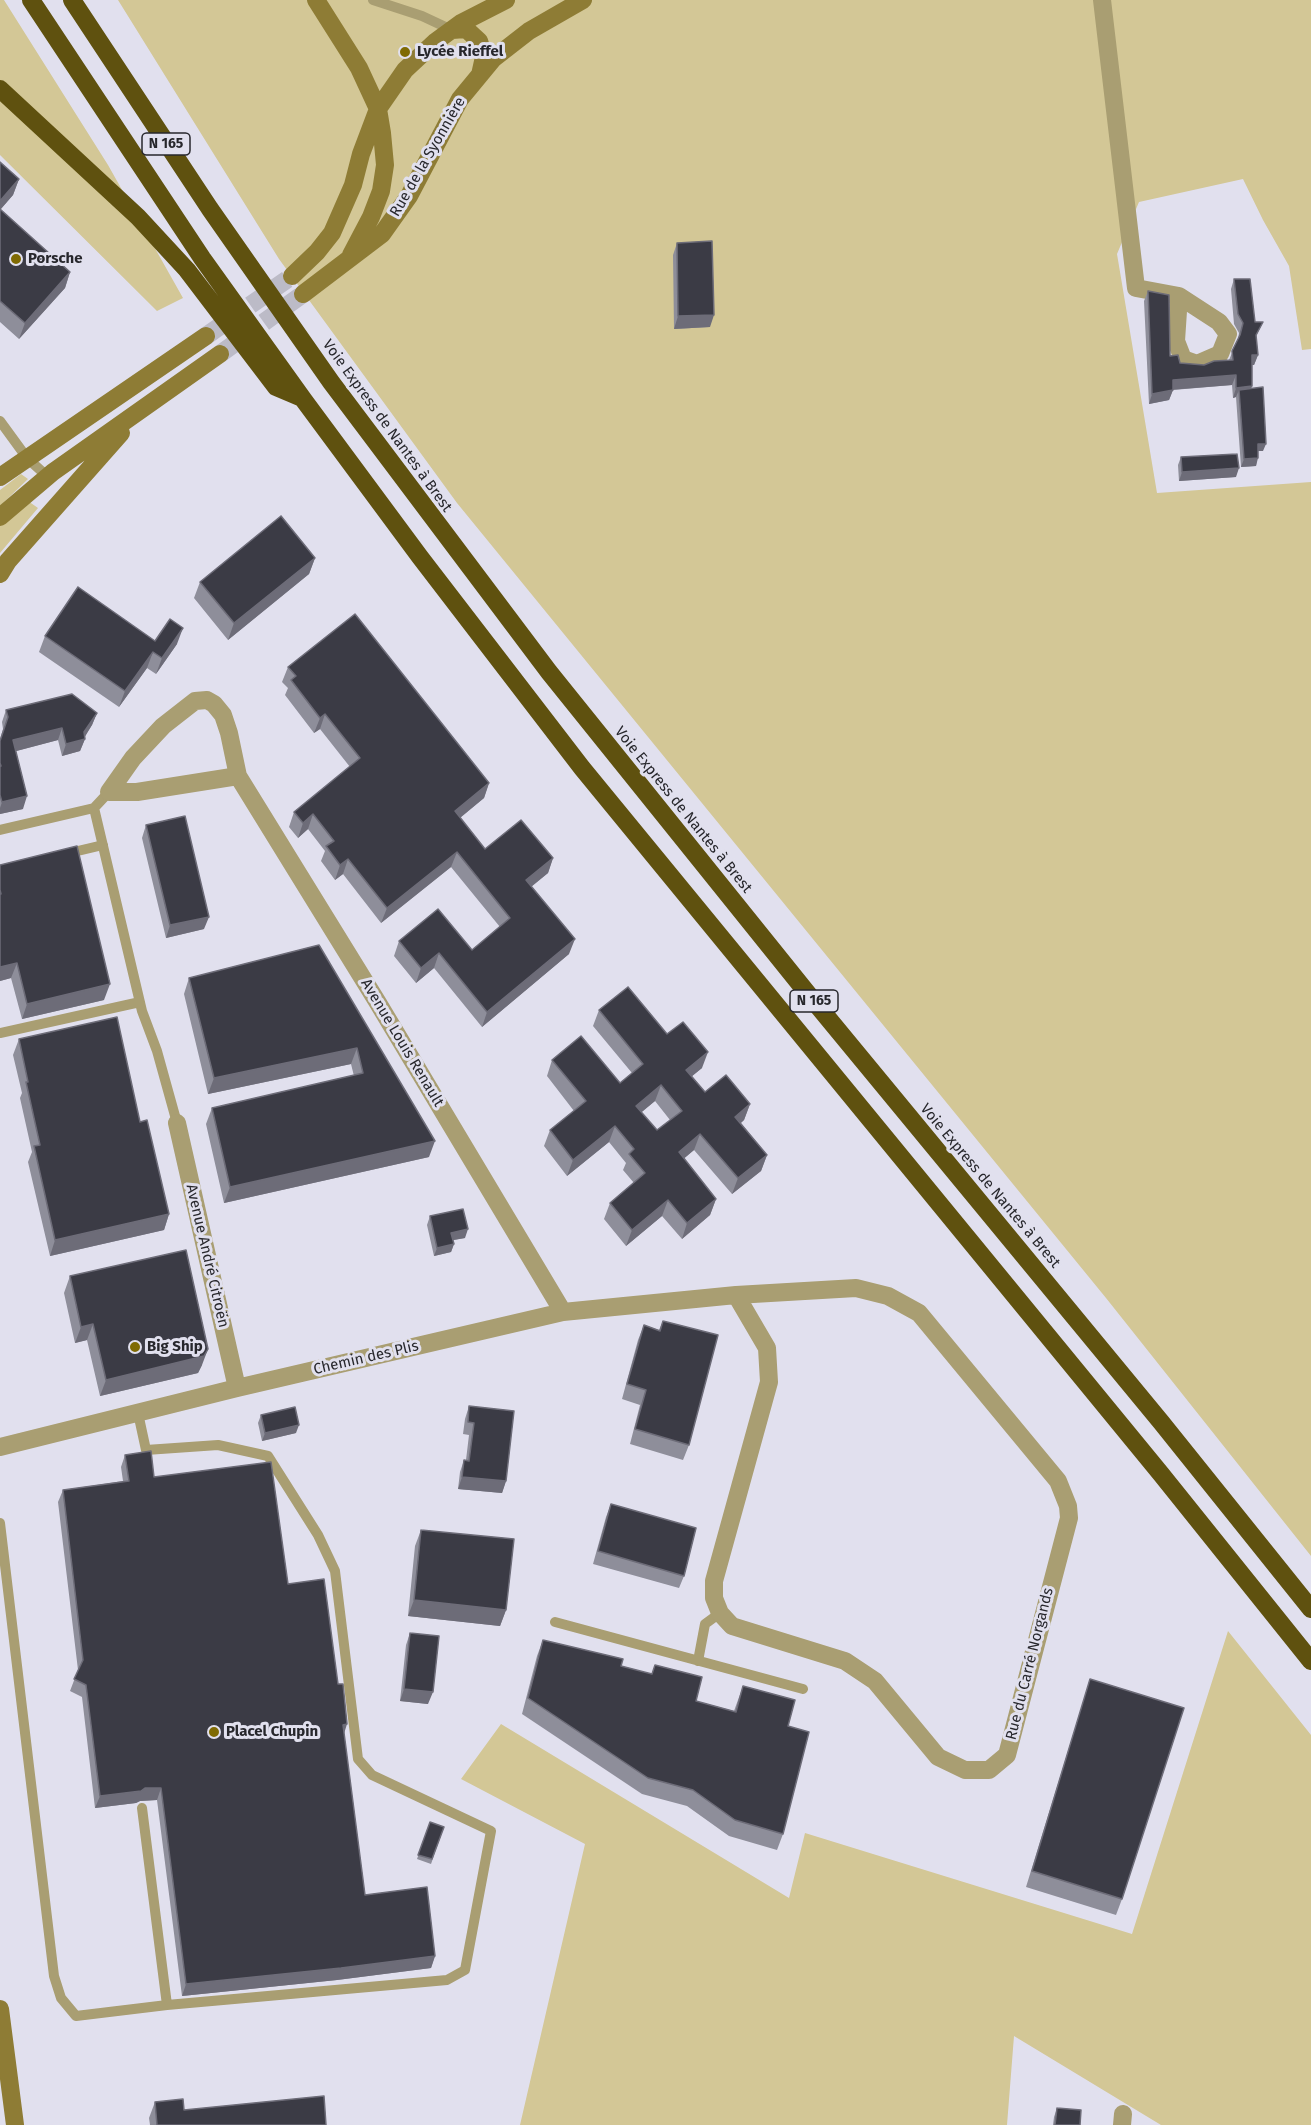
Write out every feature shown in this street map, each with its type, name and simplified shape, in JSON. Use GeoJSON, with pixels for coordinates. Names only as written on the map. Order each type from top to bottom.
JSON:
{"type":"FeatureCollection","features":[{"type":"Feature","properties":{"kind":"highway","name":"N 165"},"geometry":{"type":"LineString","coordinates":[[31,0],[202,258],[303,399],[582,768],[1169,1483],[1311,1661]]}},
{"type":"Feature","properties":{"kind":"highway","name":"Voie Express de Nantes à Brest"},"geometry":{"type":"LineString","coordinates":[[72,0],[210,209],[331,382],[549,672],[801,985],[1161,1422],[1311,1609]]}},
{"type":"Feature","properties":{"kind":"highway"},"geometry":{"type":"LineString","coordinates":[[0,89],[138,217],[187,270],[276,387],[303,399]]}},
{"type":"Feature","properties":{"kind":"main road"},"geometry":{"type":"LineString","coordinates":[[316,0],[359,68],[378,109],[385,165],[381,191],[372,217],[347,262]]}},
{"type":"Feature","properties":{"kind":"main road"},"geometry":{"type":"LineString","coordinates":[[292,276],[317,252],[332,233],[353,185],[361,154],[378,109],[405,70],[435,42],[461,23],[506,0]]}},
{"type":"Feature","properties":{"kind":"main road","name":"Rue de la Syonnière"},"geometry":{"type":"LineString","coordinates":[[303,294],[382,234],[409,196],[460,99],[493,59],[529,31],[583,0]]}},
{"type":"Feature","properties":{"kind":"main road"},"geometry":{"type":"LineString","coordinates":[[452,30],[466,29],[479,41],[484,57],[480,75]]}},
{"type":"Feature","properties":{"kind":"main road"},"geometry":{"type":"LineString","coordinates":[[0,477],[206,336]]}},
{"type":"Feature","properties":{"kind":"main road"},"geometry":{"type":"LineString","coordinates":[[0,517],[48,477],[220,354]]}},
{"type":"Feature","properties":{"kind":"main road"},"geometry":{"type":"LineString","coordinates":[[0,574],[8,561],[140,412]]}},
{"type":"Feature","properties":{"kind":"main road"},"geometry":{"type":"LineString","coordinates":[[0,2009],[15,2125]]}},
{"type":"Feature","properties":{"kind":"street"},"geometry":{"type":"LineString","coordinates":[[1102,0],[1136,288],[1179,296]]}},
{"type":"Feature","properties":{"kind":"street","name":"Avenue Louis Renault"},"geometry":{"type":"LineString","coordinates":[[108,792],[132,759],[163,726],[195,701],[207,700],[214,704],[223,715],[238,776],[378,1003],[563,1312]]}},
{"type":"Feature","properties":{"kind":"street"},"geometry":{"type":"LineString","coordinates":[[108,792],[137,792],[238,776]]}},
{"type":"Feature","properties":{"kind":"street","name":"Avenue André Citroën"},"geometry":{"type":"LineString","coordinates":[[177,1123],[237,1388]]}},
{"type":"Feature","properties":{"kind":"street","name":"Rue du Carré Norgands"},"geometry":{"type":"LineString","coordinates":[[720,1614],[732,1626],[845,1661],[875,1682],[938,1757],[965,1770],[989,1770],[1007,1755],[1069,1518],[1068,1506],[1058,1481],[919,1313],[888,1296],[856,1288],[736,1295]]}},
{"type":"Feature","properties":{"kind":"street"},"geometry":{"type":"LineString","coordinates":[[720,1614],[714,1598],[714,1581],[769,1382],[767,1348],[736,1295]]}},
{"type":"Feature","properties":{"kind":"street","name":"Chemin des Plis"},"geometry":{"type":"LineString","coordinates":[[0,1447],[237,1388],[563,1312],[736,1295]]}},
{"type":"Feature","properties":{"kind":"lane"},"geometry":{"type":"LineString","coordinates":[[373,0],[422,16],[452,30]]}},
{"type":"Feature","properties":{"kind":"lane"},"geometry":{"type":"LineString","coordinates":[[0,421],[27,458],[48,477]]}},
{"type":"Feature","properties":{"kind":"lane"},"geometry":{"type":"LineString","coordinates":[[0,830],[94,808],[108,792]]}},
{"type":"Feature","properties":{"kind":"lane"},"geometry":{"type":"LineString","coordinates":[[94,808],[140,1002],[157,1051],[177,1123]]}},
{"type":"Feature","properties":{"kind":"lane"},"geometry":{"type":"LineString","coordinates":[[57,856],[103,845]]}},
{"type":"Feature","properties":{"kind":"lane"},"geometry":{"type":"LineString","coordinates":[[0,1033],[140,1002]]}},
{"type":"Feature","properties":{"kind":"lane"},"geometry":{"type":"LineString","coordinates":[[0,1523],[52,1965],[61,1998],[76,2016],[167,2005],[447,1980],[465,1970],[491,1831],[372,1775],[358,1759],[335,1571],[318,1535],[268,1456],[218,1445],[146,1449],[138,1413]]}},
{"type":"Feature","properties":{"kind":"lane"},"geometry":{"type":"LineString","coordinates":[[699,1660],[705,1624],[720,1614]]}},
{"type":"Feature","properties":{"kind":"lane"},"geometry":{"type":"LineString","coordinates":[[555,1622],[803,1689]]}},
{"type":"Feature","properties":{"kind":"lane"},"geometry":{"type":"LineString","coordinates":[[142,1809],[167,2005]]}},
{"type":"Feature","properties":{"kind":"shaded area"},"geometry":{"type":"Polygon","coordinates":[[[0,0],[4,0],[108,165],[183,298],[157,311],[0,155],[0,0]]]}},
{"type":"Feature","properties":{"kind":"shaded area"},"geometry":{"type":"Polygon","coordinates":[[[118,0],[1311,0],[1311,349],[1302,350],[1289,266],[1243,179],[1139,202],[1117,254],[1157,493],[1311,482],[1311,1556],[1106,1298],[457,503],[279,259],[118,0]]]}},
{"type":"Feature","properties":{"kind":"shaded area"},"geometry":{"type":"Polygon","coordinates":[[[21,474],[28,479],[0,506],[0,490],[21,474]]]}},
{"type":"Feature","properties":{"kind":"shaded area"},"geometry":{"type":"Polygon","coordinates":[[[28,501],[38,508],[0,553],[0,524],[28,501]]]}},
{"type":"Feature","properties":{"kind":"shaded area"},"geometry":{"type":"Polygon","coordinates":[[[1228,1631],[1311,1735],[1311,2125],[1161,2125],[1014,2036],[1007,2125],[520,2125],[585,1844],[461,1779],[501,1724],[789,1898],[805,1833],[1132,1934],[1228,1631]]]}},
{"type":"Feature","properties":{"kind":"building"},"geometry":{"type":"Polygon","coordinates":[[[0,162],[19,179],[0,201],[0,162]]]}},
{"type":"Feature","properties":{"kind":"building","name":"Porsche"},"geometry":{"type":"Polygon","coordinates":[[[0,209],[70,272],[25,323],[0,301],[0,209]]]}},
{"type":"Feature","properties":{"kind":"building"},"geometry":{"type":"Polygon","coordinates":[[[712,241],[714,315],[678,316],[677,243],[712,241]]]}},
{"type":"Feature","properties":{"kind":"building"},"geometry":{"type":"Polygon","coordinates":[[[1234,279],[1250,279],[1255,322],[1263,322],[1256,335],[1258,355],[1252,355],[1252,386],[1236,388],[1236,375],[1173,380],[1173,390],[1152,394],[1148,291],[1169,295],[1170,356],[1178,355],[1180,363],[1204,365],[1214,361],[1233,360],[1232,351],[1243,323],[1238,314],[1234,279]]]}},
{"type":"Feature","properties":{"kind":"building"},"geometry":{"type":"Polygon","coordinates":[[[1263,387],[1266,444],[1258,444],[1258,458],[1244,459],[1239,390],[1263,387]]]}},
{"type":"Feature","properties":{"kind":"building"},"geometry":{"type":"Polygon","coordinates":[[[1237,454],[1239,468],[1182,472],[1181,457],[1237,454]]]}},
{"type":"Feature","properties":{"kind":"building"},"geometry":{"type":"Polygon","coordinates":[[[281,516],[315,558],[234,623],[200,582],[281,516]]]}},
{"type":"Feature","properties":{"kind":"building"},"geometry":{"type":"Polygon","coordinates":[[[78,587],[155,641],[170,619],[183,628],[162,658],[153,652],[125,691],[45,636],[78,587]]]}},
{"type":"Feature","properties":{"kind":"building"},"geometry":{"type":"Polygon","coordinates":[[[355,614],[489,783],[455,811],[485,849],[521,820],[553,858],[526,880],[575,939],[487,1012],[439,953],[421,968],[399,941],[438,909],[472,950],[510,918],[457,852],[387,908],[348,859],[340,865],[326,846],[334,841],[313,814],[303,823],[294,812],[360,758],[325,714],[320,718],[291,680],[296,676],[288,667],[355,614]]]}},
{"type":"Feature","properties":{"kind":"building"},"geometry":{"type":"Polygon","coordinates":[[[72,694],[97,713],[84,732],[85,739],[66,744],[62,728],[13,740],[27,796],[2,802],[0,741],[8,717],[6,710],[72,694]]]}},
{"type":"Feature","properties":{"kind":"building"},"geometry":{"type":"Polygon","coordinates":[[[185,816],[209,917],[170,925],[146,825],[185,816]]]}},
{"type":"Feature","properties":{"kind":"building"},"geometry":{"type":"Polygon","coordinates":[[[77,846],[110,984],[27,1004],[17,963],[0,967],[0,865],[77,846]]]}},
{"type":"Feature","properties":{"kind":"building"},"geometry":{"type":"Polygon","coordinates":[[[319,945],[435,1141],[230,1187],[212,1108],[363,1073],[357,1048],[214,1078],[189,978],[319,945]]]}},
{"type":"Feature","properties":{"kind":"building"},"geometry":{"type":"Polygon","coordinates":[[[628,987],[667,1034],[683,1022],[708,1052],[686,1070],[705,1092],[726,1075],[750,1104],[735,1117],[767,1155],[738,1178],[700,1134],[679,1152],[716,1199],[687,1223],[668,1200],[632,1230],[610,1203],[645,1173],[629,1154],[634,1149],[615,1126],[573,1160],[550,1130],[586,1101],[552,1060],[581,1036],[620,1083],[643,1064],[599,1010],[628,987]],[[661,1085],[636,1106],[657,1130],[682,1111],[661,1085]]]}},
{"type":"Feature","properties":{"kind":"building"},"geometry":{"type":"Polygon","coordinates":[[[117,1017],[140,1122],[147,1120],[169,1214],[55,1240],[34,1146],[40,1145],[19,1039],[117,1017]]]}},
{"type":"Feature","properties":{"kind":"building"},"geometry":{"type":"Polygon","coordinates":[[[463,1209],[468,1229],[451,1233],[454,1244],[437,1248],[430,1216],[463,1209]]]}},
{"type":"Feature","properties":{"kind":"building"},"geometry":{"type":"Polygon","coordinates":[[[186,1250],[208,1349],[204,1356],[106,1380],[93,1324],[81,1327],[70,1276],[186,1250]]]}},
{"type":"Feature","properties":{"kind":"building"},"geometry":{"type":"Polygon","coordinates":[[[663,1321],[718,1335],[689,1445],[635,1429],[646,1390],[627,1384],[644,1325],[660,1331],[663,1321]]]}},
{"type":"Feature","properties":{"kind":"building"},"geometry":{"type":"Polygon","coordinates":[[[469,1406],[514,1411],[506,1481],[462,1477],[464,1460],[469,1461],[474,1423],[468,1422],[469,1406]]]}},
{"type":"Feature","properties":{"kind":"building"},"geometry":{"type":"Polygon","coordinates":[[[295,1407],[299,1425],[265,1433],[261,1415],[295,1407]]]}},
{"type":"Feature","properties":{"kind":"building","name":"Placel Chupin"},"geometry":{"type":"Polygon","coordinates":[[[151,1451],[154,1477],[271,1462],[288,1584],[324,1579],[338,1684],[343,1684],[347,1724],[343,1725],[365,1895],[427,1887],[435,1956],[186,1984],[161,1788],[145,1788],[141,1791],[100,1796],[86,1685],[74,1679],[83,1660],[63,1490],[129,1481],[125,1455],[151,1451]]]}},
{"type":"Feature","properties":{"kind":"building"},"geometry":{"type":"Polygon","coordinates":[[[611,1504],[696,1528],[684,1576],[598,1551],[611,1504]]]}},
{"type":"Feature","properties":{"kind":"building"},"geometry":{"type":"Polygon","coordinates":[[[421,1530],[514,1539],[506,1610],[414,1600],[421,1530]]]}},
{"type":"Feature","properties":{"kind":"building"},"geometry":{"type":"Polygon","coordinates":[[[410,1633],[439,1636],[433,1692],[404,1689],[410,1633]]]}},
{"type":"Feature","properties":{"kind":"building"},"geometry":{"type":"Polygon","coordinates":[[[543,1640],[623,1659],[621,1666],[652,1674],[655,1665],[702,1677],[696,1701],[736,1712],[743,1686],[795,1700],[788,1726],[809,1732],[783,1834],[735,1820],[693,1790],[648,1778],[528,1698],[543,1640]]]}},
{"type":"Feature","properties":{"kind":"building"},"geometry":{"type":"Polygon","coordinates":[[[1090,1679],[1184,1708],[1122,1899],[1032,1871],[1090,1679]]]}},
{"type":"Feature","properties":{"kind":"building"},"geometry":{"type":"Polygon","coordinates":[[[430,1822],[444,1827],[432,1859],[418,1855],[430,1822]]]}},
{"type":"Feature","properties":{"kind":"building"},"geometry":{"type":"Polygon","coordinates":[[[324,2096],[326,2125],[157,2125],[155,2102],[183,2099],[184,2110],[324,2096]]]}},
{"type":"Feature","properties":{"kind":"building"},"geometry":{"type":"Polygon","coordinates":[[[1057,2108],[1081,2110],[1080,2125],[1055,2125],[1057,2108]]]}},
{"type":"Feature","properties":{"kind":"tunnel"},"geometry":{"type":"LineString","coordinates":[[206,336],[292,276]]}},
{"type":"Feature","properties":{"kind":"tunnel"},"geometry":{"type":"LineString","coordinates":[[220,354],[303,294]]}},
{"type":"Feature","properties":{"kind":"place","name":"Lycée Rieffel"},"geometry":{"type":"Point","coordinates":[405,52]}},
{"type":"Feature","properties":{"kind":"place","name":"Porsche"},"geometry":{"type":"Point","coordinates":[16,259]}},
{"type":"Feature","properties":{"kind":"place","name":"Big Ship"},"geometry":{"type":"Point","coordinates":[135,1347]}},
{"type":"Feature","properties":{"kind":"place","name":"Placel Chupin"},"geometry":{"type":"Point","coordinates":[214,1732]}}]}
